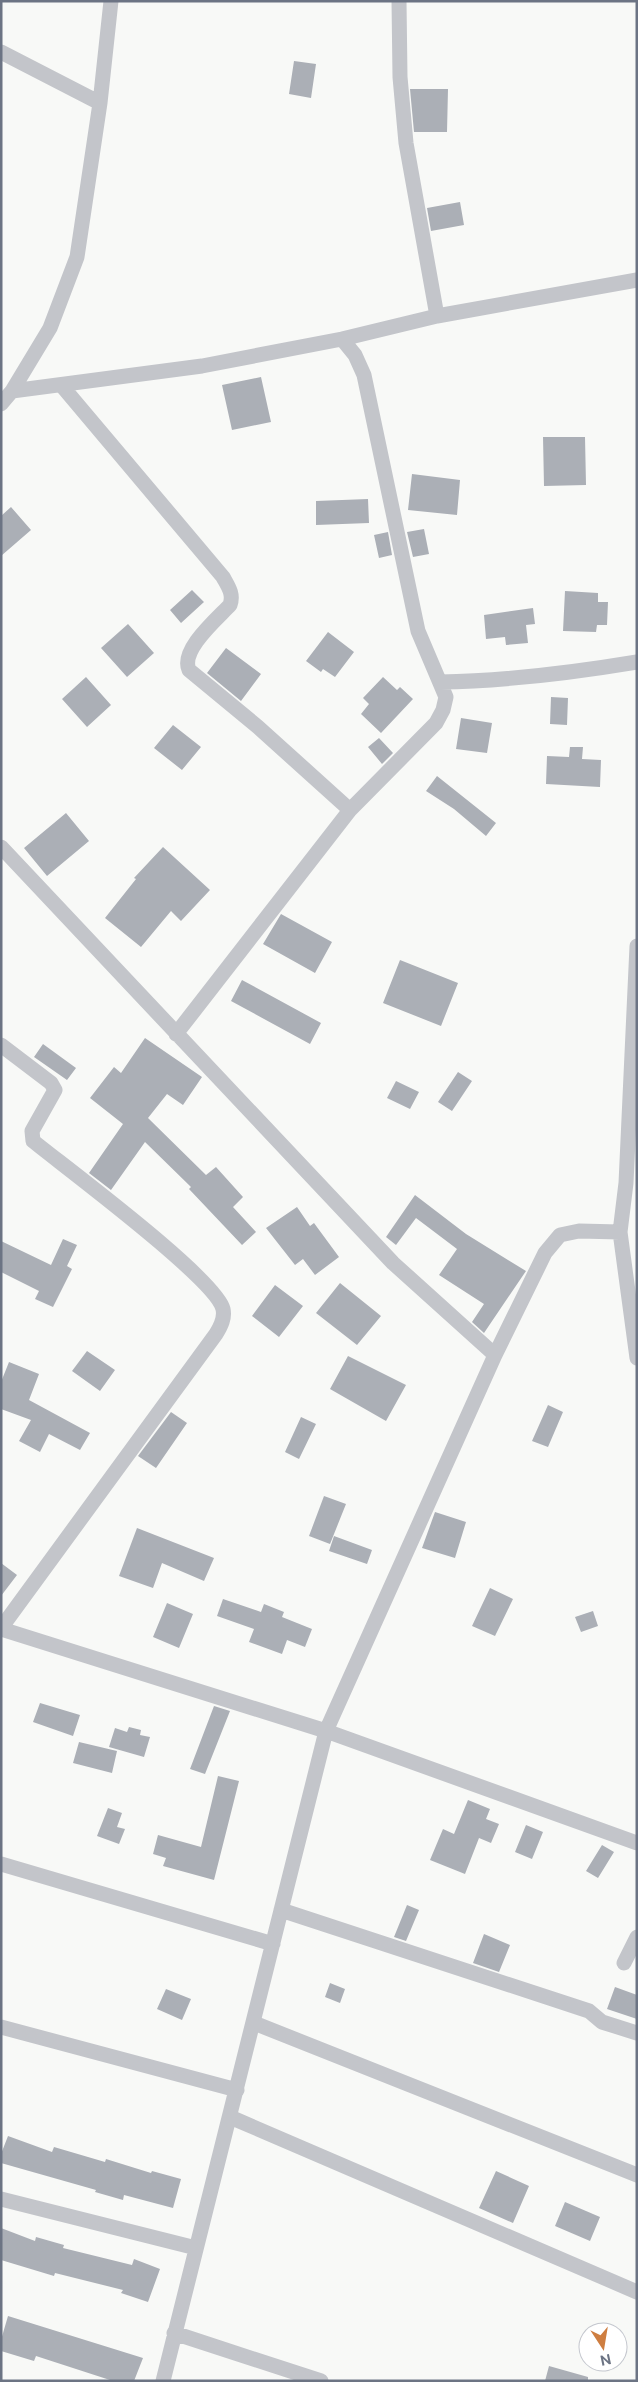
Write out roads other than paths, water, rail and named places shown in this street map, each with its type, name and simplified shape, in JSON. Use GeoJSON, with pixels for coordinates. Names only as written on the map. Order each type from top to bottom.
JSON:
{"type":"FeatureCollection","features":[{"type":"Feature","properties":{"kind":"street"},"geometry":{"type":"LineString","coordinates":[[1,404],[12,391],[50,328],[76,257],[100,103],[112,1]]}},
{"type":"Feature","properties":{"kind":"street"},"geometry":{"type":"LineString","coordinates":[[399,1],[400,77],[406,143],[437,316]]}},
{"type":"Feature","properties":{"kind":"street"},"geometry":{"type":"LineString","coordinates":[[1,52],[100,103]]}},
{"type":"Feature","properties":{"kind":"street"},"geometry":{"type":"LineString","coordinates":[[12,391],[62,386],[202,366],[342,339],[437,316],[637,280]]}},
{"type":"Feature","properties":{"kind":"street"},"geometry":{"type":"LineString","coordinates":[[176,1034],[350,810],[436,723],[443,710],[446,697],[418,632],[364,374],[355,355],[342,339]]}},
{"type":"Feature","properties":{"kind":"street"},"geometry":{"type":"LineString","coordinates":[[62,386],[223,577],[230,589],[232,598],[230,605],[187,656],[186,663],[189,670],[258,727],[350,810]]}},
{"type":"Feature","properties":{"kind":"street"},"geometry":{"type":"LineString","coordinates":[[440,682],[482,681],[569,673],[637,662]]}},
{"type":"Feature","properties":{"kind":"street"},"geometry":{"type":"LineString","coordinates":[[1,846],[393,1264],[495,1354]]}},
{"type":"Feature","properties":{"kind":"street"},"geometry":{"type":"LineString","coordinates":[[637,946],[631,1183],[620,1232],[637,1358]]}},
{"type":"Feature","properties":{"kind":"street"},"geometry":{"type":"LineString","coordinates":[[1,1045],[51,1083],[55,1090],[32,1131],[33,1141],[169,1250],[218,1297],[223,1308],[224,1317],[216,1334],[1,1628],[326,1731],[637,1843]]}},
{"type":"Feature","properties":{"kind":"street"},"geometry":{"type":"LineString","coordinates":[[163,2381],[326,1731],[495,1354],[545,1254],[560,1235],[579,1231],[620,1232]]}},
{"type":"Feature","properties":{"kind":"street"},"geometry":{"type":"LineString","coordinates":[[1,1864],[273,1944]]}},
{"type":"Feature","properties":{"kind":"street"},"geometry":{"type":"LineString","coordinates":[[281,1910],[589,2011],[602,2022],[637,2033]]}},
{"type":"Feature","properties":{"kind":"street"},"geometry":{"type":"LineString","coordinates":[[624,1963],[637,1937]]}},
{"type":"Feature","properties":{"kind":"street"},"geometry":{"type":"LineString","coordinates":[[254,2023],[637,2176]]}},
{"type":"Feature","properties":{"kind":"street"},"geometry":{"type":"LineString","coordinates":[[1,2027],[237,2090]]}},
{"type":"Feature","properties":{"kind":"street"},"geometry":{"type":"LineString","coordinates":[[230,2117],[637,2292]]}},
{"type":"Feature","properties":{"kind":"street"},"geometry":{"type":"LineString","coordinates":[[1,2199],[196,2248]]}},
{"type":"Feature","properties":{"kind":"street"},"geometry":{"type":"LineString","coordinates":[[174,2333],[321,2381]]}}]}
